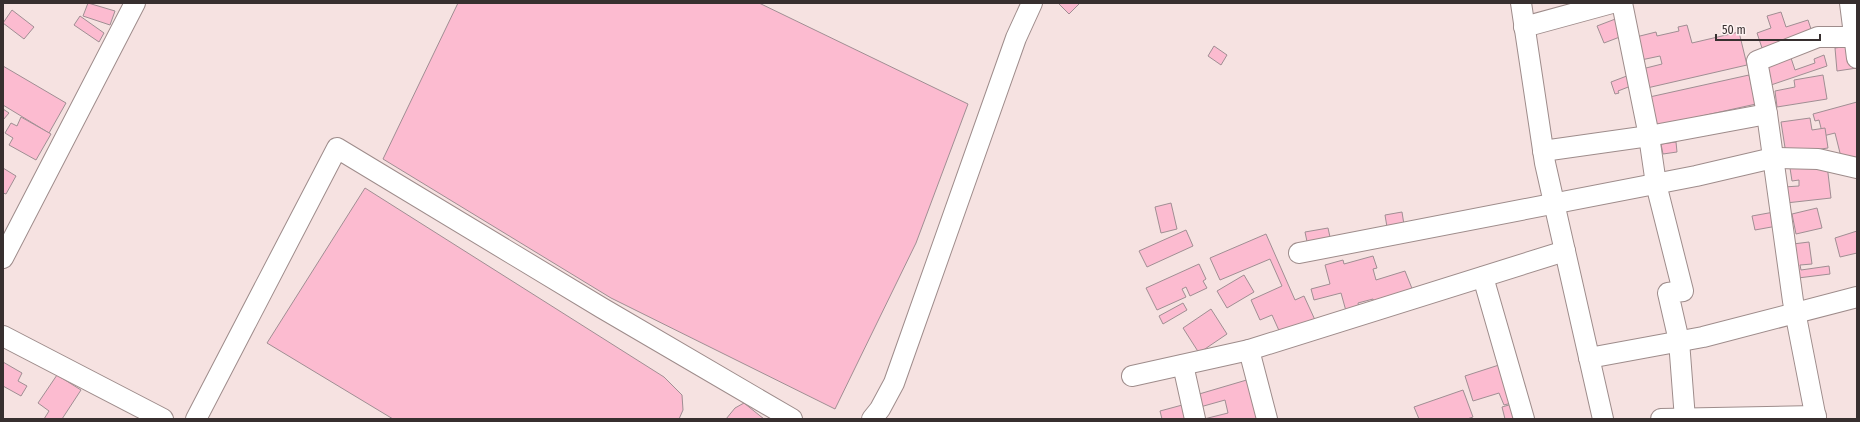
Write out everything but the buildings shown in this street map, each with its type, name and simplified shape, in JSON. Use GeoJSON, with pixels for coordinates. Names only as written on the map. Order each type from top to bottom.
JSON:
{"type":"FeatureCollection","features":[{"type":"Feature","properties":{"kind":"street"},"geometry":{"type":"LineString","coordinates":[[3,258],[134,3]]}},
{"type":"Feature","properties":{"kind":"street"},"geometry":{"type":"LineString","coordinates":[[872,419],[880,409],[894,383],[1016,38],[1032,3]]}},
{"type":"Feature","properties":{"kind":"street"},"geometry":{"type":"LineString","coordinates":[[1521,3],[1543,151],[1603,419]]}},
{"type":"Feature","properties":{"kind":"street"},"geometry":{"type":"LineString","coordinates":[[1524,27],[1612,3]]}},
{"type":"Feature","properties":{"kind":"street"},"geometry":{"type":"LineString","coordinates":[[1622,3],[1649,136],[1656,184],[1683,291],[1668,293],[1678,341],[1685,419]]}},
{"type":"Feature","properties":{"kind":"street"},"geometry":{"type":"LineString","coordinates":[[1850,3],[1857,58]]}},
{"type":"Feature","properties":{"kind":"street"},"geometry":{"type":"LineString","coordinates":[[1661,419],[1816,418],[1796,313],[1767,114],[1757,61],[1818,37],[1855,37]]}},
{"type":"Feature","properties":{"kind":"street"},"geometry":{"type":"LineString","coordinates":[[1543,151],[1649,136],[1767,114]]}},
{"type":"Feature","properties":{"kind":"street"},"geometry":{"type":"LineString","coordinates":[[196,419],[337,148],[602,308],[792,419]]}},
{"type":"Feature","properties":{"kind":"street"},"geometry":{"type":"LineString","coordinates":[[1300,253],[1656,184],[1773,158],[1818,159],[1857,168]]}},
{"type":"Feature","properties":{"kind":"street"},"geometry":{"type":"LineString","coordinates":[[1132,376],[1249,350],[1565,251]]}},
{"type":"Feature","properties":{"kind":"street"},"geometry":{"type":"LineString","coordinates":[[1483,277],[1524,419]]}},
{"type":"Feature","properties":{"kind":"street"},"geometry":{"type":"LineString","coordinates":[[1590,358],[1703,337],[1857,297]]}},
{"type":"Feature","properties":{"kind":"street"},"geometry":{"type":"LineString","coordinates":[[3,336],[163,419]]}},
{"type":"Feature","properties":{"kind":"street"},"geometry":{"type":"LineString","coordinates":[[1249,350],[1267,419]]}},
{"type":"Feature","properties":{"kind":"street"},"geometry":{"type":"LineString","coordinates":[[1183,364],[1195,419]]}}]}
